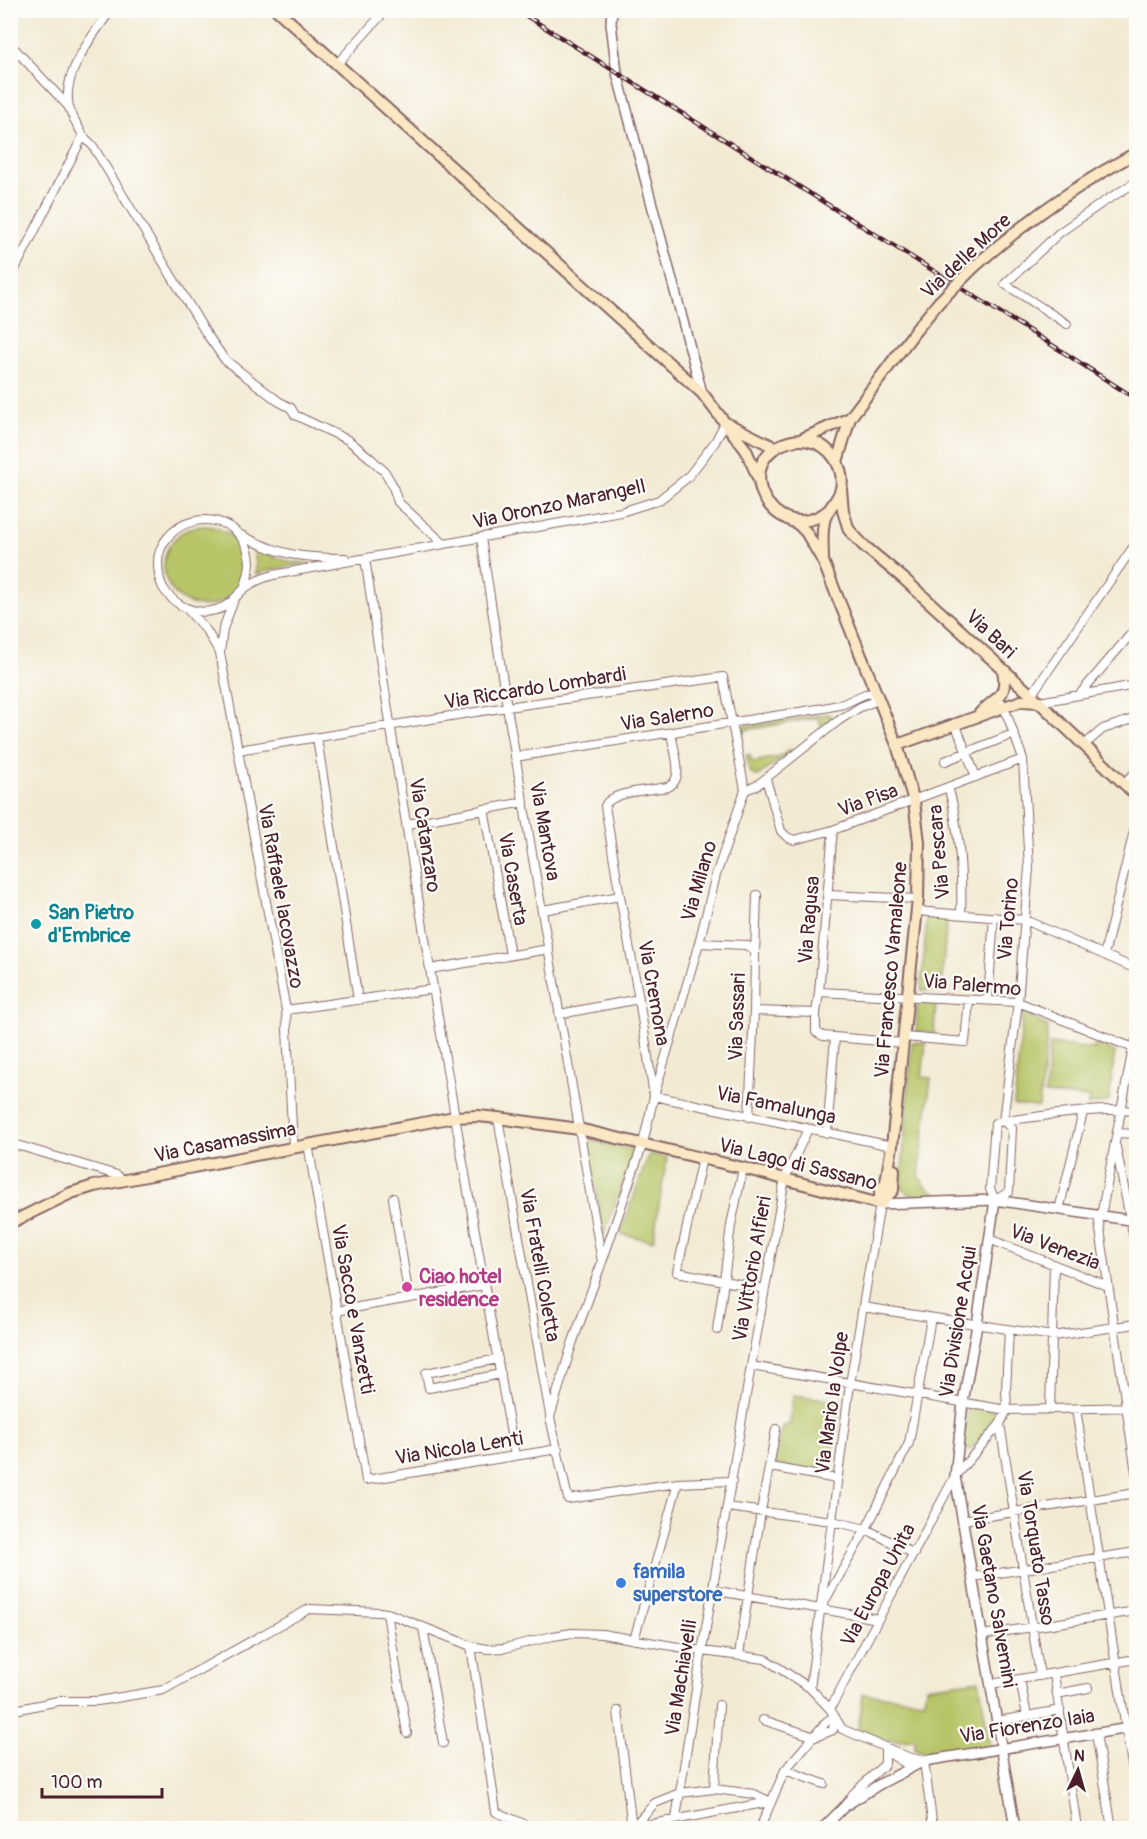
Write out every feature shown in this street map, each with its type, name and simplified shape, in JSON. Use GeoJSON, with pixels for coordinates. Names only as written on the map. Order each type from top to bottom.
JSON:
{"type":"FeatureCollection","features":[{"type":"Feature","properties":{"kind":"main road"},"geometry":{"type":"LineString","coordinates":[[277,10],[702,393],[746,450],[759,480],[761,493],[776,513],[787,519],[812,520],[830,508]]}},
{"type":"Feature","properties":{"kind":"main road","name":"Via delle More"},"geometry":{"type":"LineString","coordinates":[[850,418],[915,330],[974,267],[1016,232],[1064,197],[1137,153]]}},
{"type":"Feature","properties":{"kind":"main road"},"geometry":{"type":"LineString","coordinates":[[802,440],[850,418]]}},
{"type":"Feature","properties":{"kind":"main road"},"geometry":{"type":"LineString","coordinates":[[837,462],[850,418]]}},
{"type":"Feature","properties":{"kind":"main road"},"geometry":{"type":"LineString","coordinates":[[725,423],[776,448]]}},
{"type":"Feature","properties":{"kind":"main road"},"geometry":{"type":"LineString","coordinates":[[759,480],[761,468],[767,457],[788,441],[813,441],[831,453],[841,475],[841,489],[825,519],[822,561]]}},
{"type":"Feature","properties":{"kind":"main road","name":"Via Bari"},"geometry":{"type":"LineString","coordinates":[[841,489],[843,511],[849,530],[862,545],[904,579],[1137,795]]}},
{"type":"Feature","properties":{"kind":"main road","name":"Via Francesco Vamaleone"},"geometry":{"type":"LineString","coordinates":[[787,519],[798,524],[806,532],[822,561],[897,745],[914,801],[918,842],[917,905],[892,1146]]}},
{"type":"Feature","properties":{"kind":"main road"},"geometry":{"type":"LineString","coordinates":[[1003,669],[1006,703]]}},
{"type":"Feature","properties":{"kind":"main road"},"geometry":{"type":"LineString","coordinates":[[1006,703],[1031,696]]}},
{"type":"Feature","properties":{"kind":"main road"},"geometry":{"type":"LineString","coordinates":[[897,745],[1006,703],[1031,696]]}},
{"type":"Feature","properties":{"kind":"main road","name":"Via Lago di Sassano"},"geometry":{"type":"LineString","coordinates":[[454,1117],[478,1116],[579,1129],[785,1178],[880,1204]]}},
{"type":"Feature","properties":{"kind":"main road","name":"Via Casamassima"},"geometry":{"type":"LineString","coordinates":[[10,1223],[71,1193],[94,1186],[454,1117]]}},
{"type":"Feature","properties":{"kind":"main road"},"geometry":{"type":"LineString","coordinates":[[880,1204],[893,1190],[895,1152],[892,1146]]}},
{"type":"Feature","properties":{"kind":"main road"},"geometry":{"type":"LineString","coordinates":[[880,1204],[880,1191],[886,1182],[892,1146]]}},
{"type":"Feature","properties":{"kind":"street"},"geometry":{"type":"LineString","coordinates":[[69,107],[69,87],[72,75],[86,46],[111,10]]}},
{"type":"Feature","properties":{"kind":"street"},"geometry":{"type":"LineString","coordinates":[[337,64],[386,10]]}},
{"type":"Feature","properties":{"kind":"street"},"geometry":{"type":"LineString","coordinates":[[612,10],[610,23],[617,73],[702,393]]}},
{"type":"Feature","properties":{"kind":"street"},"geometry":{"type":"LineString","coordinates":[[10,44],[69,107],[83,136],[93,146],[206,333],[225,360],[278,401],[291,408],[296,415],[348,440],[369,457],[385,472],[398,502],[444,544]]}},
{"type":"Feature","properties":{"kind":"street"},"geometry":{"type":"LineString","coordinates":[[10,279],[83,136]]}},
{"type":"Feature","properties":{"kind":"street"},"geometry":{"type":"LineString","coordinates":[[1067,324],[1005,284],[1059,232],[1137,183]]}},
{"type":"Feature","properties":{"kind":"street","name":"Via Oronzo Marangell"},"geometry":{"type":"LineString","coordinates":[[365,558],[621,512],[659,500],[688,477],[715,441],[725,423]]}},
{"type":"Feature","properties":{"kind":"street"},"geometry":{"type":"LineString","coordinates":[[198,520],[211,520],[223,524],[264,547],[288,555],[316,558],[365,558],[273,575],[258,580],[244,589],[224,608],[198,612],[172,600],[163,588],[158,573],[158,557],[164,542],[174,530],[185,523],[198,520]]}},
{"type":"Feature","properties":{"kind":"street"},"geometry":{"type":"LineString","coordinates":[[237,533],[250,560],[249,575],[244,589]]}},
{"type":"Feature","properties":{"kind":"street","name":"Via Mantova"},"geometry":{"type":"LineString","coordinates":[[481,538],[515,757],[602,1262]]}},
{"type":"Feature","properties":{"kind":"street"},"geometry":{"type":"LineString","coordinates":[[1031,696],[1137,543]]}},
{"type":"Feature","properties":{"kind":"street","name":"Via Catanzaro"},"geometry":{"type":"LineString","coordinates":[[365,558],[390,727],[454,1117],[515,1456]]}},
{"type":"Feature","properties":{"kind":"street"},"geometry":{"type":"LineString","coordinates":[[220,653],[223,629],[234,600]]}},
{"type":"Feature","properties":{"kind":"street"},"geometry":{"type":"LineString","coordinates":[[186,608],[206,630],[220,653]]}},
{"type":"Feature","properties":{"kind":"street"},"geometry":{"type":"LineString","coordinates":[[1079,695],[1137,628]]}},
{"type":"Feature","properties":{"kind":"street","name":"Via Raffaele Iacovazzo"},"geometry":{"type":"LineString","coordinates":[[220,653],[285,1010],[293,1147]]}},
{"type":"Feature","properties":{"kind":"street","name":"Via Riccardo Lombardi"},"geometry":{"type":"LineString","coordinates":[[238,750],[507,707],[723,677],[745,790]]}},
{"type":"Feature","properties":{"kind":"street"},"geometry":{"type":"LineString","coordinates":[[1031,696],[1079,695],[1137,685]]}},
{"type":"Feature","properties":{"kind":"street"},"geometry":{"type":"LineString","coordinates":[[745,790],[756,786],[838,721],[860,707],[873,702],[876,693]]}},
{"type":"Feature","properties":{"kind":"street","name":"Via Salerno"},"geometry":{"type":"LineString","coordinates":[[515,757],[824,708],[843,704],[865,694],[876,693]]}},
{"type":"Feature","properties":{"kind":"street","name":"Via Torino"},"geometry":{"type":"LineString","coordinates":[[1004,1121],[1018,1002],[1029,868],[1023,759],[1009,722],[1006,703]]}},
{"type":"Feature","properties":{"kind":"street"},"geometry":{"type":"LineString","coordinates":[[824,708],[831,710],[837,716],[838,721]]}},
{"type":"Feature","properties":{"kind":"street"},"geometry":{"type":"LineString","coordinates":[[1084,745],[1103,729],[1137,718]]}},
{"type":"Feature","properties":{"kind":"street"},"geometry":{"type":"LineString","coordinates":[[955,723],[976,777]]}},
{"type":"Feature","properties":{"kind":"street","name":"Via Cremona"},"geometry":{"type":"LineString","coordinates":[[654,1096],[605,806],[607,801],[618,795],[673,785],[678,775],[670,733]]}},
{"type":"Feature","properties":{"kind":"street"},"geometry":{"type":"LineString","coordinates":[[945,761],[1013,734]]}},
{"type":"Feature","properties":{"kind":"street"},"geometry":{"type":"LineString","coordinates":[[317,738],[357,1000]]}},
{"type":"Feature","properties":{"kind":"street","name":"Via Pisa"},"geometry":{"type":"LineString","coordinates":[[766,778],[782,831],[794,840],[833,830],[1023,759]]}},
{"type":"Feature","properties":{"kind":"street"},"geometry":{"type":"LineString","coordinates":[[1124,783],[1137,772]]}},
{"type":"Feature","properties":{"kind":"street","name":"Via Pescara"},"geometry":{"type":"LineString","coordinates":[[948,788],[952,798],[963,879],[961,914]]}},
{"type":"Feature","properties":{"kind":"street","name":"Via Milano"},"geometry":{"type":"LineString","coordinates":[[550,1417],[572,1344],[643,1143],[716,875],[745,790]]}},
{"type":"Feature","properties":{"kind":"street"},"geometry":{"type":"LineString","coordinates":[[407,824],[524,802]]}},
{"type":"Feature","properties":{"kind":"street","name":"Via Caserta"},"geometry":{"type":"LineString","coordinates":[[484,809],[510,955]]}},
{"type":"Feature","properties":{"kind":"street"},"geometry":{"type":"LineString","coordinates":[[1104,955],[1137,823]]}},
{"type":"Feature","properties":{"kind":"street","name":"Via Ragusa"},"geometry":{"type":"LineString","coordinates":[[816,1013],[833,830]]}},
{"type":"Feature","properties":{"kind":"street","name":"Via Sassari"},"geometry":{"type":"LineString","coordinates":[[749,1117],[757,895]]}},
{"type":"Feature","properties":{"kind":"street"},"geometry":{"type":"LineString","coordinates":[[828,895],[917,905],[961,914],[1025,920],[1137,969]]}},
{"type":"Feature","properties":{"kind":"street"},"geometry":{"type":"LineString","coordinates":[[543,910],[620,896]]}},
{"type":"Feature","properties":{"kind":"street"},"geometry":{"type":"LineString","coordinates":[[988,1000],[994,917]]}},
{"type":"Feature","properties":{"kind":"street","name":"Via Sassari"},"geometry":{"type":"LineString","coordinates":[[699,943],[746,945],[755,954]]}},
{"type":"Feature","properties":{"kind":"street"},"geometry":{"type":"LineString","coordinates":[[430,969],[549,948]]}},
{"type":"Feature","properties":{"kind":"street"},"geometry":{"type":"LineString","coordinates":[[285,1010],[433,989]]}},
{"type":"Feature","properties":{"kind":"street","name":"Via Palermo"},"geometry":{"type":"LineString","coordinates":[[819,992],[1018,1002],[1136,1046]]}},
{"type":"Feature","properties":{"kind":"street"},"geometry":{"type":"LineString","coordinates":[[560,1014],[639,999]]}},
{"type":"Feature","properties":{"kind":"street"},"geometry":{"type":"LineString","coordinates":[[754,1011],[816,1013],[816,1032],[835,1038],[965,1042],[969,1000]]}},
{"type":"Feature","properties":{"kind":"street"},"geometry":{"type":"LineString","coordinates":[[827,1133],[835,1038]]}},
{"type":"Feature","properties":{"kind":"street"},"geometry":{"type":"LineString","coordinates":[[1136,1046],[1099,1216],[1137,1473]]}},
{"type":"Feature","properties":{"kind":"street","name":"Via Famalunga"},"geometry":{"type":"LineString","coordinates":[[654,1096],[892,1146]]}},
{"type":"Feature","properties":{"kind":"street"},"geometry":{"type":"LineString","coordinates":[[1004,1121],[1012,1128],[1009,1192],[995,1200],[990,1189],[995,1123],[1004,1121],[1083,1112],[1121,1109],[1137,1111]]}},
{"type":"Feature","properties":{"kind":"street"},"geometry":{"type":"LineString","coordinates":[[1059,1210],[1083,1112]]}},
{"type":"Feature","properties":{"kind":"street","name":"Via Fratelli Coletta"},"geometry":{"type":"LineString","coordinates":[[498,1118],[550,1417],[568,1499],[678,1484]]}},
{"type":"Feature","properties":{"kind":"street","name":"Via Vittorio Alfieri"},"geometry":{"type":"LineString","coordinates":[[751,1366],[785,1178],[808,1129]]}},
{"type":"Feature","properties":{"kind":"street"},"geometry":{"type":"LineString","coordinates":[[1117,1133],[1137,1134]]}},
{"type":"Feature","properties":{"kind":"street"},"geometry":{"type":"LineString","coordinates":[[10,1143],[117,1175],[124,1181]]}},
{"type":"Feature","properties":{"kind":"street"},"geometry":{"type":"LineString","coordinates":[[1115,1143],[1127,1200],[1134,1221],[1137,1249]]}},
{"type":"Feature","properties":{"kind":"street","name":"Via Sacco e Vanzetti"},"geometry":{"type":"LineString","coordinates":[[308,1144],[366,1480]]}},
{"type":"Feature","properties":{"kind":"street"},"geometry":{"type":"LineString","coordinates":[[702,1158],[677,1272],[765,1289]]}},
{"type":"Feature","properties":{"kind":"street"},"geometry":{"type":"LineString","coordinates":[[717,1330],[731,1225],[743,1168]]}},
{"type":"Feature","properties":{"kind":"street"},"geometry":{"type":"LineString","coordinates":[[893,1190],[910,1203]]}},
{"type":"Feature","properties":{"kind":"street"},"geometry":{"type":"LineString","coordinates":[[393,1198],[409,1298]]}},
{"type":"Feature","properties":{"kind":"street"},"geometry":{"type":"LineString","coordinates":[[1127,1200],[1137,1199]]}},
{"type":"Feature","properties":{"kind":"street","name":"Via Lago di Sassano"},"geometry":{"type":"LineString","coordinates":[[880,1204],[995,1200],[1134,1221]]}},
{"type":"Feature","properties":{"kind":"street","name":"Via Divisione Acqui"},"geometry":{"type":"LineString","coordinates":[[957,1449],[995,1200]]}},
{"type":"Feature","properties":{"kind":"street","name":"Via Mario la Volpe"},"geometry":{"type":"LineString","coordinates":[[810,1688],[850,1384],[880,1204]]}},
{"type":"Feature","properties":{"kind":"street","name":"Via Venezia"},"geometry":{"type":"LineString","coordinates":[[989,1239],[1108,1286]]}},
{"type":"Feature","properties":{"kind":"street"},"geometry":{"type":"LineString","coordinates":[[1050,1410],[1054,1265]]}},
{"type":"Feature","properties":{"kind":"street"},"geometry":{"type":"LineString","coordinates":[[336,1311],[484,1285]]}},
{"type":"Feature","properties":{"kind":"street"},"geometry":{"type":"LineString","coordinates":[[863,1307],[1053,1336],[1137,1324]]}},
{"type":"Feature","properties":{"kind":"street"},"geometry":{"type":"LineString","coordinates":[[821,1608],[866,1529],[909,1443],[931,1318]]}},
{"type":"Feature","properties":{"kind":"street"},"geometry":{"type":"LineString","coordinates":[[1007,1410],[1010,1330]]}},
{"type":"Feature","properties":{"kind":"street"},"geometry":{"type":"LineString","coordinates":[[498,1359],[426,1373],[429,1388],[501,1374]]}},
{"type":"Feature","properties":{"kind":"street"},"geometry":{"type":"LineString","coordinates":[[751,1366],[1007,1410],[1137,1407]]}},
{"type":"Feature","properties":{"kind":"street","name":"Via Machiavelli"},"geometry":{"type":"LineString","coordinates":[[676,1818],[712,1590],[751,1366]]}},
{"type":"Feature","properties":{"kind":"street"},"geometry":{"type":"LineString","coordinates":[[1076,1409],[1115,1662],[1137,1787]]}},
{"type":"Feature","properties":{"kind":"street","name":"Via Europa Unita"},"geometry":{"type":"LineString","coordinates":[[760,1828],[785,1770],[815,1737],[832,1713],[878,1619],[955,1476],[1000,1424],[1007,1410]]}},
{"type":"Feature","properties":{"kind":"street","name":"Via Torquato Tasso"},"geometry":{"type":"LineString","coordinates":[[1000,1424],[1040,1676]]}},
{"type":"Feature","properties":{"kind":"street"},"geometry":{"type":"LineString","coordinates":[[739,1655],[776,1429]]}},
{"type":"Feature","properties":{"kind":"street","name":"Via Nicola Lenti"},"geometry":{"type":"LineString","coordinates":[[366,1480],[558,1449]]}},
{"type":"Feature","properties":{"kind":"street","name":"Via Gaetano Salvemini"},"geometry":{"type":"LineString","coordinates":[[957,1449],[955,1476],[1016,1828]]}},
{"type":"Feature","properties":{"kind":"street"},"geometry":{"type":"LineString","coordinates":[[770,1467],[837,1479]]}},
{"type":"Feature","properties":{"kind":"street"},"geometry":{"type":"LineString","coordinates":[[634,1640],[678,1484],[732,1481]]}},
{"type":"Feature","properties":{"kind":"street"},"geometry":{"type":"LineString","coordinates":[[963,1520],[1137,1493]]}},
{"type":"Feature","properties":{"kind":"street"},"geometry":{"type":"LineString","coordinates":[[727,1507],[832,1521],[866,1529],[914,1554]]}},
{"type":"Feature","properties":{"kind":"street"},"geometry":{"type":"LineString","coordinates":[[973,1577],[1137,1552]]}},
{"type":"Feature","properties":{"kind":"street"},"geometry":{"type":"LineString","coordinates":[[712,1590],[878,1619]]}},
{"type":"Feature","properties":{"kind":"street"},"geometry":{"type":"LineString","coordinates":[[10,1711],[58,1701],[98,1701],[163,1690],[309,1609],[387,1613],[471,1646],[487,1649],[506,1648],[553,1636],[602,1634],[765,1659],[810,1688],[832,1713],[842,1729],[908,1757],[924,1761],[933,1828]]}},
{"type":"Feature","properties":{"kind":"street"},"geometry":{"type":"LineString","coordinates":[[982,1635],[1137,1611]]}},
{"type":"Feature","properties":{"kind":"street"},"geometry":{"type":"LineString","coordinates":[[387,1613],[407,1733]]}},
{"type":"Feature","properties":{"kind":"street"},"geometry":{"type":"LineString","coordinates":[[423,1628],[443,1743]]}},
{"type":"Feature","properties":{"kind":"street"},"geometry":{"type":"LineString","coordinates":[[471,1646],[496,1812],[528,1828]]}},
{"type":"Feature","properties":{"kind":"street"},"geometry":{"type":"LineString","coordinates":[[991,1684],[1137,1659]]}},
{"type":"Feature","properties":{"kind":"street"},"geometry":{"type":"LineString","coordinates":[[1054,1674],[1077,1828]]}},
{"type":"Feature","properties":{"kind":"street"},"geometry":{"type":"LineString","coordinates":[[1020,1679],[1026,1716]]}},
{"type":"Feature","properties":{"kind":"street"},"geometry":{"type":"LineString","coordinates":[[1057,1694],[1088,1688]]}},
{"type":"Feature","properties":{"kind":"street"},"geometry":{"type":"LineString","coordinates":[[714,1789],[719,1704]]}},
{"type":"Feature","properties":{"kind":"street"},"geometry":{"type":"LineString","coordinates":[[997,1721],[1060,1710]]}},
{"type":"Feature","properties":{"kind":"street"},"geometry":{"type":"LineString","coordinates":[[618,1711],[631,1828]]}},
{"type":"Feature","properties":{"kind":"street"},"geometry":{"type":"LineString","coordinates":[[763,1720],[815,1737]]}},
{"type":"Feature","properties":{"kind":"street","name":"Via Fiorenzo Iaia"},"geometry":{"type":"LineString","coordinates":[[823,1828],[845,1806],[924,1761],[1137,1727]]}},
{"type":"Feature","properties":{"kind":"street"},"geometry":{"type":"LineString","coordinates":[[1096,1734],[1112,1828]]}},
{"type":"Feature","properties":{"kind":"street"},"geometry":{"type":"LineString","coordinates":[[845,1806],[853,1794],[885,1764],[885,1747]]}},
{"type":"Feature","properties":{"kind":"street"},"geometry":{"type":"LineString","coordinates":[[785,1770],[824,1784]]}},
{"type":"Feature","properties":{"kind":"street"},"geometry":{"type":"LineString","coordinates":[[631,1828],[654,1803],[680,1793],[714,1789],[754,1794],[771,1802]]}},
{"type":"Feature","properties":{"kind":"street"},"geometry":{"type":"LineString","coordinates":[[631,1828],[771,1802]]}},
{"type":"Feature","properties":{"kind":"green space"},"geometry":{"type":"Polygon","coordinates":[[[204,526],[219,529],[232,538],[241,551],[244,566],[241,581],[232,594],[219,603],[204,606],[189,603],[176,594],[167,581],[164,566],[167,551],[176,538],[189,529],[204,526]]]}},
{"type":"Feature","properties":{"kind":"green space"},"geometry":{"type":"Polygon","coordinates":[[[254,550],[290,562],[308,563],[256,575],[254,550]]]}},
{"type":"Feature","properties":{"kind":"green space"},"geometry":{"type":"Polygon","coordinates":[[[827,714],[831,718],[821,726],[818,718],[745,730],[742,734],[741,727],[743,726],[827,714]]]}},
{"type":"Feature","properties":{"kind":"green space"},"geometry":{"type":"Polygon","coordinates":[[[791,749],[792,751],[758,776],[750,772],[746,755],[750,755],[752,762],[779,757],[791,749]]]}},
{"type":"Feature","properties":{"kind":"green space"},"geometry":{"type":"Polygon","coordinates":[[[927,915],[947,917],[941,992],[921,990],[927,915]]]}},
{"type":"Feature","properties":{"kind":"green space"},"geometry":{"type":"Polygon","coordinates":[[[918,1000],[936,1002],[934,1033],[916,1032],[918,1000]]]}},
{"type":"Feature","properties":{"kind":"green space"},"geometry":{"type":"Polygon","coordinates":[[[1023,1013],[1048,1027],[1039,1107],[1014,1105],[1023,1013]]]}},
{"type":"Feature","properties":{"kind":"green space"},"geometry":{"type":"Polygon","coordinates":[[[912,1042],[926,1043],[922,1077],[931,1078],[919,1176],[927,1188],[941,1195],[913,1195],[908,1193],[901,1184],[912,1042]]]}},
{"type":"Feature","properties":{"kind":"green space"},"geometry":{"type":"Polygon","coordinates":[[[1095,1043],[1115,1052],[1109,1101],[1088,1106],[1089,1098],[1045,1094],[1050,1044],[1095,1049],[1095,1043]]]}},
{"type":"Feature","properties":{"kind":"green space"},"geometry":{"type":"Polygon","coordinates":[[[586,1139],[635,1150],[604,1235],[586,1139]]]}},
{"type":"Feature","properties":{"kind":"green space"},"geometry":{"type":"Polygon","coordinates":[[[649,1154],[667,1157],[653,1241],[620,1234],[649,1154]]]}},
{"type":"Feature","properties":{"kind":"green space"},"geometry":{"type":"Polygon","coordinates":[[[793,1395],[840,1401],[830,1474],[774,1465],[782,1427],[790,1424],[793,1395]]]}},
{"type":"Feature","properties":{"kind":"green space"},"geometry":{"type":"Polygon","coordinates":[[[968,1406],[997,1411],[996,1422],[970,1450],[963,1449],[968,1406]]]}},
{"type":"Feature","properties":{"kind":"green space"},"geometry":{"type":"Polygon","coordinates":[[[979,1680],[990,1747],[928,1755],[915,1749],[915,1740],[886,1740],[858,1732],[863,1694],[924,1700],[926,1687],[979,1680]]]}},
{"type":"Feature","properties":{"kind":"railway"},"geometry":{"type":"LineString","coordinates":[[517,10],[1136,399]]}},
{"type":"Feature","properties":{"kind":"place","name":"San Pietro d'Embrice"},"geometry":{"type":"Point","coordinates":[36,924]}},
{"type":"Feature","properties":{"kind":"place","name":"Ciao hotel residence"},"geometry":{"type":"Point","coordinates":[407,1287]}},
{"type":"Feature","properties":{"kind":"place","name":"famila superstore"},"geometry":{"type":"Point","coordinates":[621,1583]}}]}
